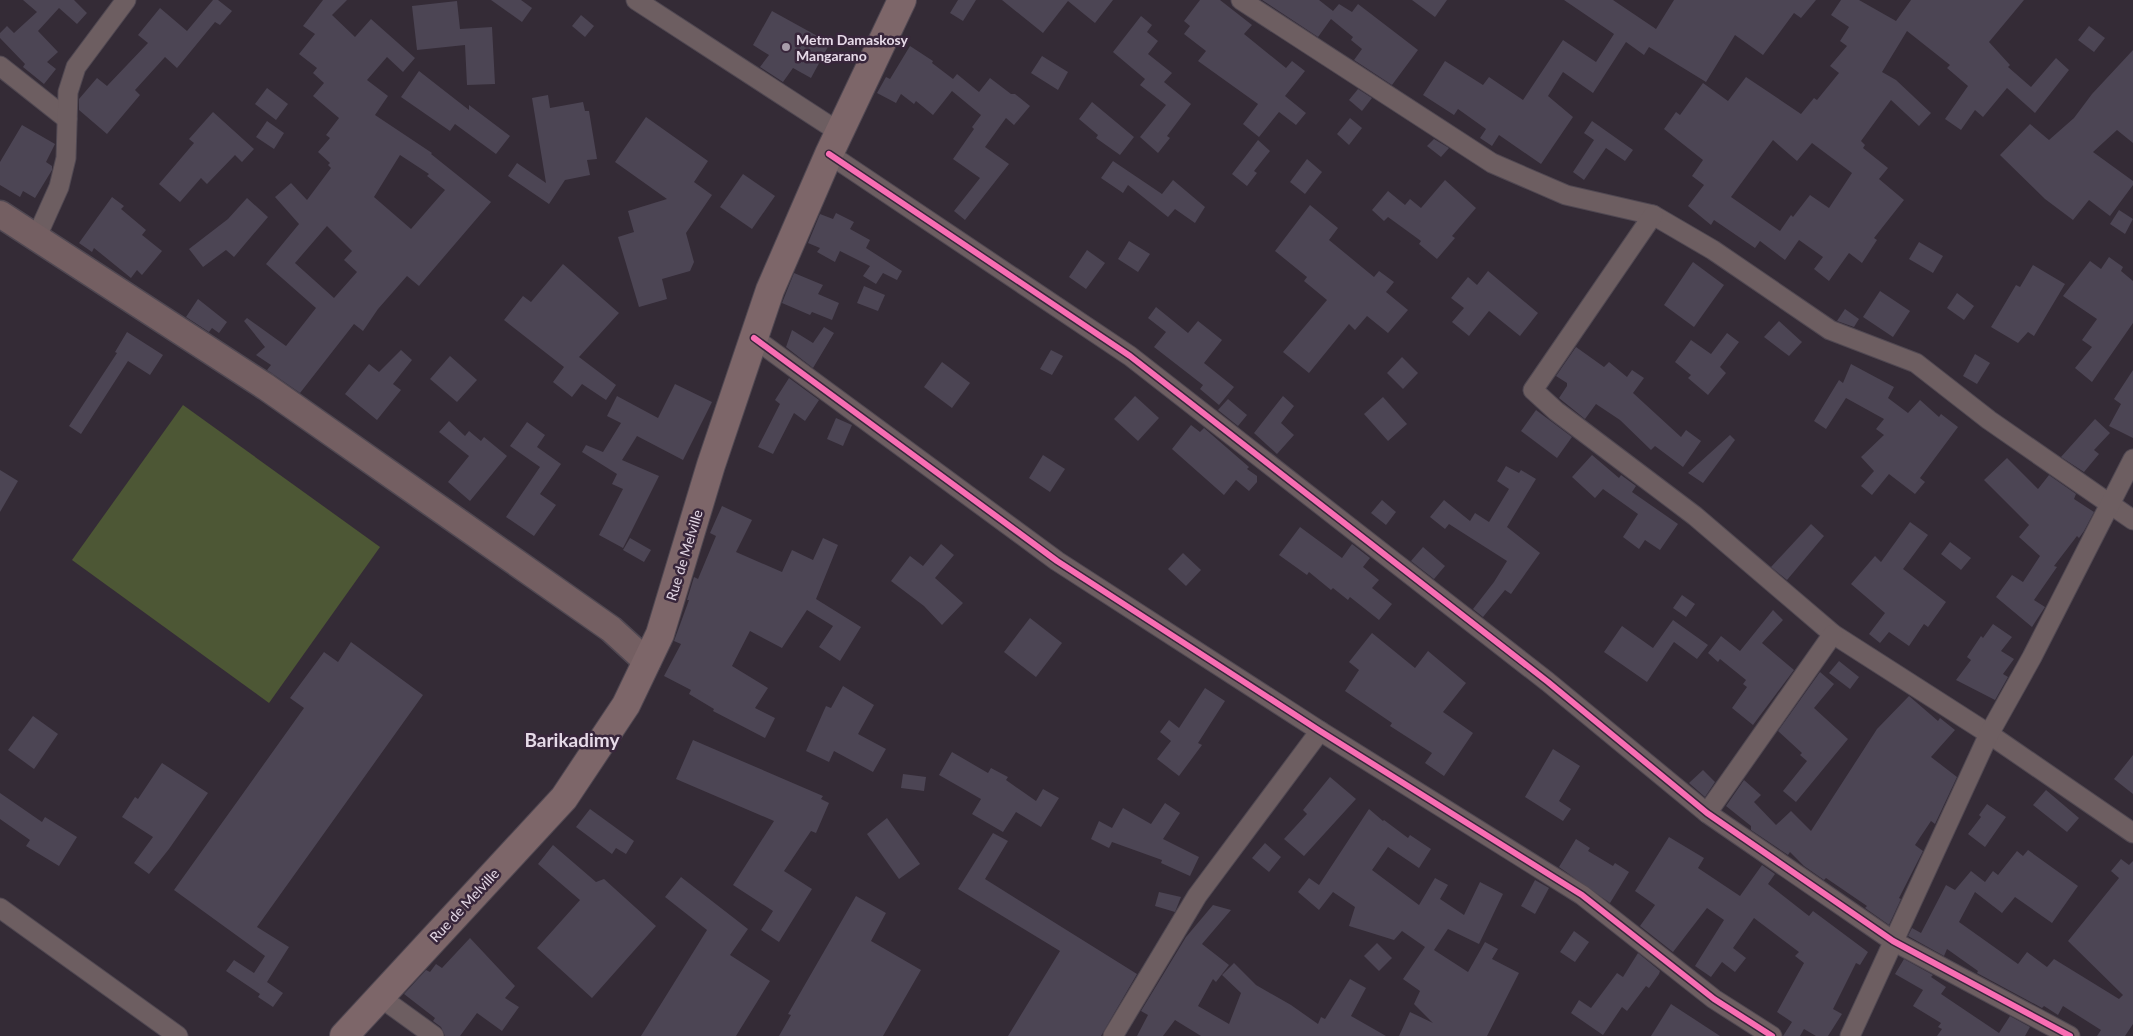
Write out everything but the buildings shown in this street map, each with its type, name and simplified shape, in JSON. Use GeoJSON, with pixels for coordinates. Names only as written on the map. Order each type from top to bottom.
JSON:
{"type":"FeatureCollection","features":[{"type":"Feature","properties":{"kind":"main road","name":"Rue de Melville"},"geometry":{"type":"LineString","coordinates":[[344,1036],[564,798],[626,705],[660,634],[711,466],[770,290],[834,143],[902,0]]}},
{"type":"Feature","properties":{"kind":"street"},"geometry":{"type":"LineString","coordinates":[[37,236],[59,187],[66,158],[68,92],[76,67],[126,0]]}},
{"type":"Feature","properties":{"kind":"street"},"geometry":{"type":"LineString","coordinates":[[636,0],[1130,356],[1548,682],[1707,813],[1893,941],[2070,1036]]}},
{"type":"Feature","properties":{"kind":"street"},"geometry":{"type":"LineString","coordinates":[[1241,0],[1492,163],[1566,195],[1653,215],[1713,250],[1830,330],[1916,363],[1989,420],[2133,520]]}},
{"type":"Feature","properties":{"kind":"street"},"geometry":{"type":"LineString","coordinates":[[0,66],[67,120]]}},
{"type":"Feature","properties":{"kind":"street"},"geometry":{"type":"LineString","coordinates":[[0,214],[37,236],[282,398],[611,629],[647,662]]}},
{"type":"Feature","properties":{"kind":"street"},"geometry":{"type":"LineString","coordinates":[[1653,215],[1533,390],[1556,411],[1695,516],[1833,634],[1989,734],[2133,833]]}},
{"type":"Feature","properties":{"kind":"street"},"geometry":{"type":"LineString","coordinates":[[754,338],[1057,561],[1320,731],[1582,895],[1714,999],[1772,1036]]}},
{"type":"Feature","properties":{"kind":"street"},"geometry":{"type":"LineString","coordinates":[[1850,1036],[1989,734],[2032,657],[2133,459]]}},
{"type":"Feature","properties":{"kind":"street"},"geometry":{"type":"LineString","coordinates":[[1707,813],[1833,634]]}},
{"type":"Feature","properties":{"kind":"street"},"geometry":{"type":"LineString","coordinates":[[1112,1036],[1197,896],[1320,731]]}},
{"type":"Feature","properties":{"kind":"street"},"geometry":{"type":"LineString","coordinates":[[0,908],[178,1036]]}},
{"type":"Feature","properties":{"kind":"street"},"geometry":{"type":"LineString","coordinates":[[380,997],[434,1036]]}},
{"type":"Feature","properties":{"kind":"green space"},"geometry":{"type":"Polygon","coordinates":[[[183,405],[380,547],[269,703],[72,560],[183,405]]]}},
{"type":"Feature","properties":{"kind":"cycle path"},"geometry":{"type":"LineString","coordinates":[[829,154],[1130,356],[1548,682],[1707,813],[1893,941],[2070,1036]]}},
{"type":"Feature","properties":{"kind":"cycle path"},"geometry":{"type":"LineString","coordinates":[[754,338],[1057,561],[1320,731],[1582,895],[1714,999],[1772,1036]]}},
{"type":"Feature","properties":{"kind":"place","name":"Metm Damaskosy Mangarano"},"geometry":{"type":"Point","coordinates":[786,47]}},
{"type":"Feature","properties":{"kind":"district","name":"Barikadimy"},"geometry":{"type":"Point","coordinates":[572,739]}}]}
